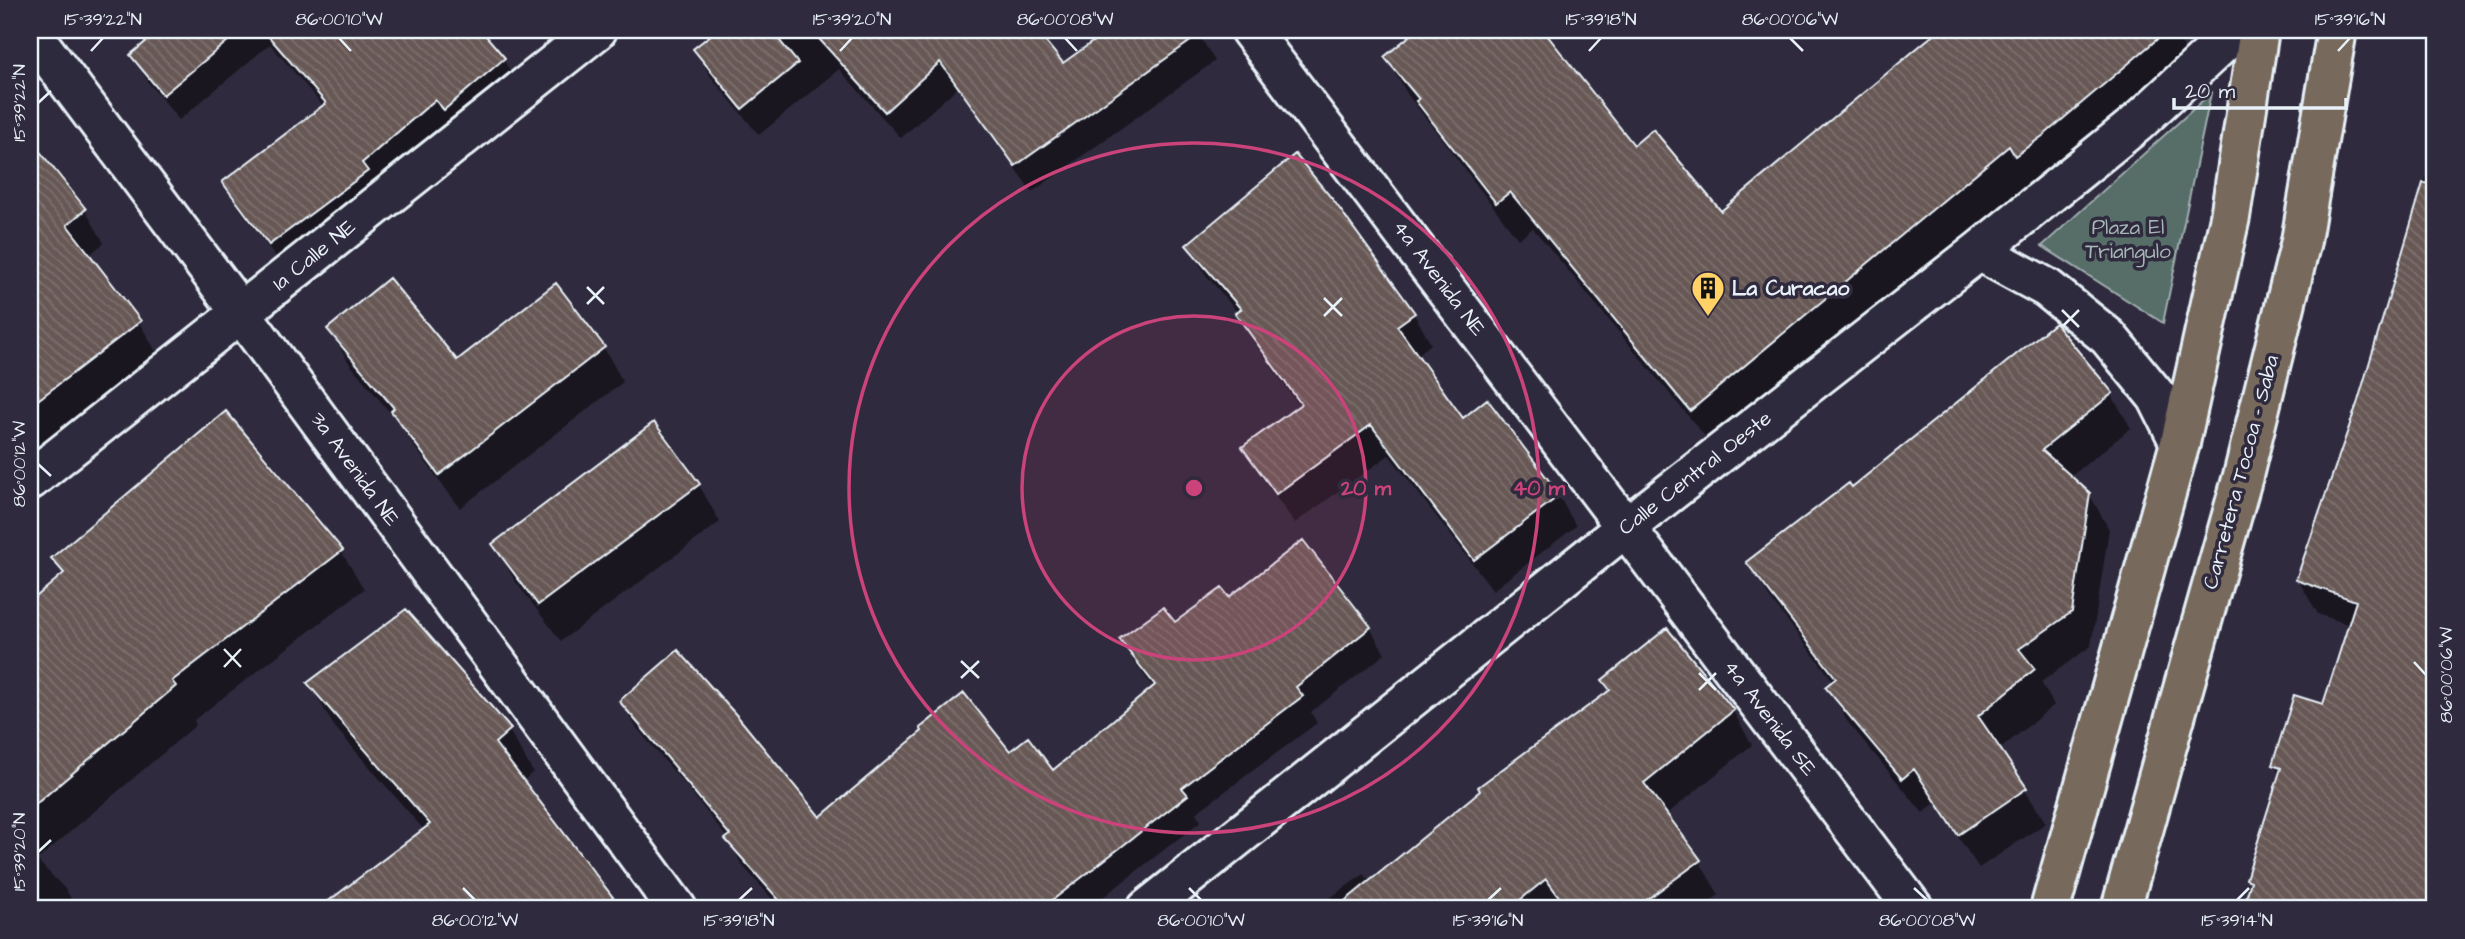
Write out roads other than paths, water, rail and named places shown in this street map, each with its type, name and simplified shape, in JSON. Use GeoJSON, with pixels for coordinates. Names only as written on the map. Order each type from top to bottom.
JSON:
{"type":"FeatureCollection","features":[{"type":"Feature","properties":{"kind":"main road"},"geometry":{"type":"LineString","coordinates":[[2050,909],[2180,443],[2230,217],[2259,30]]}},
{"type":"Feature","properties":{"kind":"main road","name":"Carretera Tocoa - Saba"},"geometry":{"type":"LineString","coordinates":[[2121,909],[2243,476],[2297,254],[2337,30]]}},
{"type":"Feature","properties":{"kind":"street","name":"1a Calle NE"},"geometry":{"type":"LineString","coordinates":[[30,480],[597,30]]}},
{"type":"Feature","properties":{"kind":"street","name":"4a Avenida NE"},"geometry":{"type":"LineString","coordinates":[[1251,30],[1626,527]]}},
{"type":"Feature","properties":{"kind":"street","name":"Calle Central Oeste"},"geometry":{"type":"LineString","coordinates":[[1147,909],[1626,527],[1979,251],[2136,124],[2236,30]]}},
{"type":"Feature","properties":{"kind":"street","name":"3a Avenida NE"},"geometry":{"type":"LineString","coordinates":[[30,31],[241,313],[677,909]]}},
{"type":"Feature","properties":{"kind":"street"},"geometry":{"type":"LineString","coordinates":[[1979,251],[2047,288],[2108,337],[2157,397],[2180,443]]}},
{"type":"Feature","properties":{"kind":"street","name":"4a Avenida SE"},"geometry":{"type":"LineString","coordinates":[[1626,527],[1914,909]]}},
{"type":"Feature","properties":{"kind":"place","name":"La Curacao"},"geometry":{"type":"Point","coordinates":[1708,318]}},
{"type":"Feature","properties":{"kind":"park label","name":"Plaza El Triangulo"},"geometry":{"type":"Point","coordinates":[2128,239]}}]}
